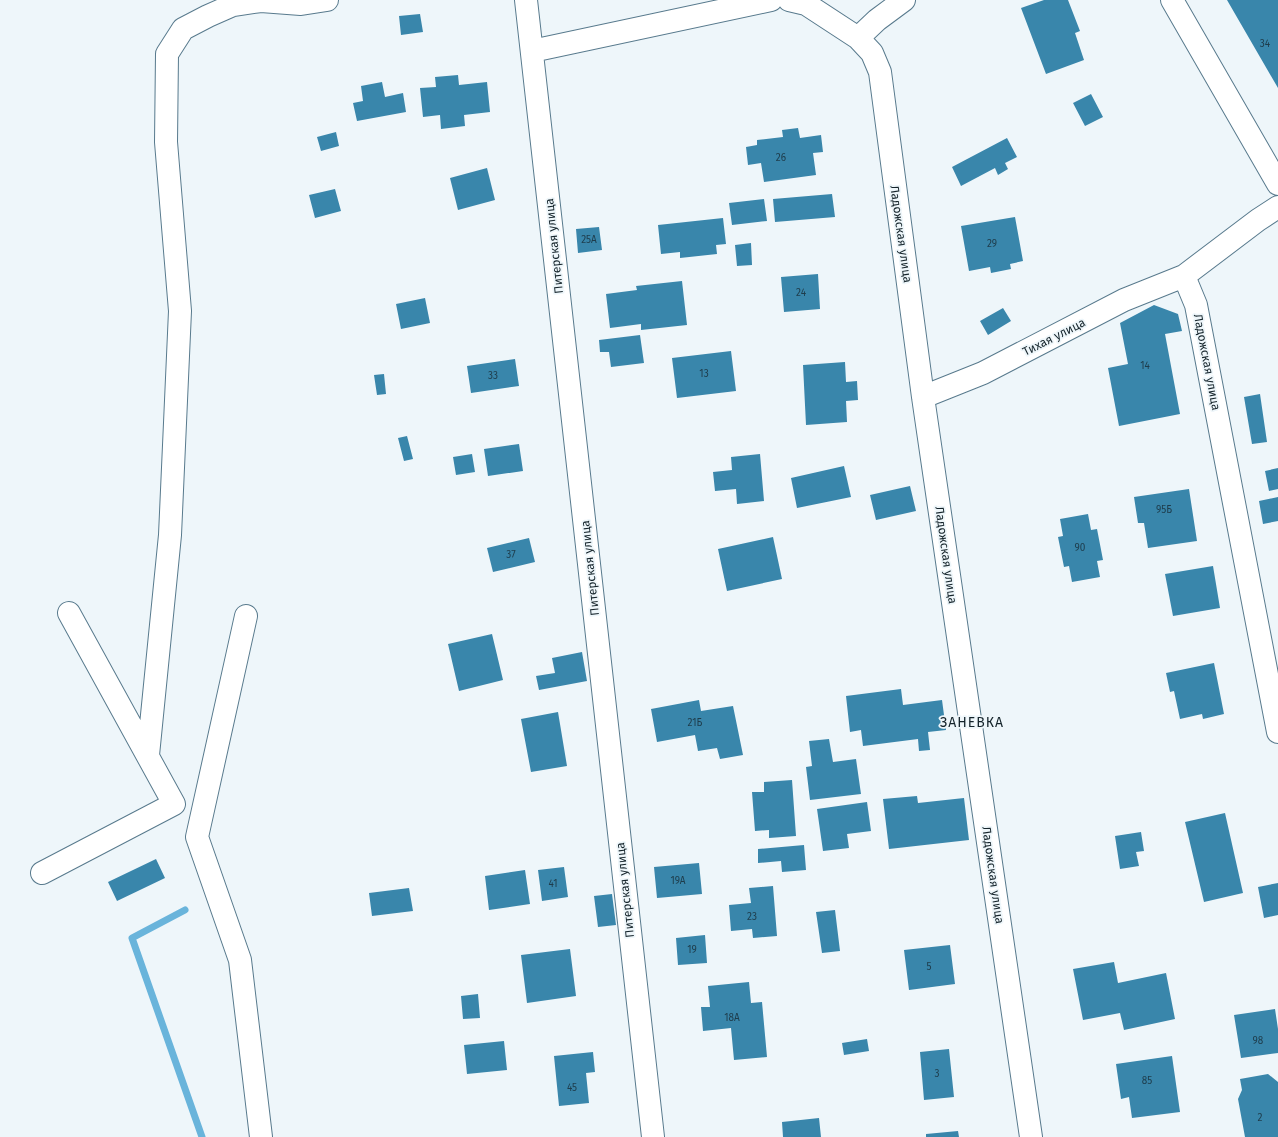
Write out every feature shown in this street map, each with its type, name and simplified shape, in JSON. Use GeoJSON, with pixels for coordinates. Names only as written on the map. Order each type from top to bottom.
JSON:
{"type":"FeatureCollection","features":[{"type":"Feature","properties":{"kind":"street"},"geometry":{"type":"LineString","coordinates":[[148,755],[170,535],[180,311],[166,142],[167,54],[183,29],[233,5],[261,1],[301,4],[327,0]]}},
{"type":"Feature","properties":{"kind":"street","name":"Питерская улица"},"geometry":{"type":"LineString","coordinates":[[526,0],[653,1137]]}},
{"type":"Feature","properties":{"kind":"street"},"geometry":{"type":"LineString","coordinates":[[532,51],[771,0]]}},
{"type":"Feature","properties":{"kind":"street","name":"Ладожская улица"},"geometry":{"type":"LineString","coordinates":[[790,0],[806,4],[858,38],[872,53],[880,72],[923,397],[1031,1137]]}},
{"type":"Feature","properties":{"kind":"street"},"geometry":{"type":"LineString","coordinates":[[858,38],[877,20],[904,0]]}},
{"type":"Feature","properties":{"kind":"street"},"geometry":{"type":"LineString","coordinates":[[1172,0],[1278,184]]}},
{"type":"Feature","properties":{"kind":"street","name":"Тихая улица"},"geometry":{"type":"LineString","coordinates":[[923,397],[983,373],[1124,300],[1184,276],[1258,220],[1278,207]]}},
{"type":"Feature","properties":{"kind":"street","name":"Ладожская улица"},"geometry":{"type":"LineString","coordinates":[[1184,276],[1196,305],[1278,732]]}},
{"type":"Feature","properties":{"kind":"street"},"geometry":{"type":"LineString","coordinates":[[42,873],[174,804],[69,613]]}},
{"type":"Feature","properties":{"kind":"street"},"geometry":{"type":"LineString","coordinates":[[246,616],[197,837],[240,960],[261,1137]]}},
{"type":"Feature","properties":{"kind":"building"},"geometry":{"type":"Polygon","coordinates":[[[1044,0],[1068,0],[1080,31],[1075,33],[1084,60],[1046,74],[1021,8],[1044,0]]]}},
{"type":"Feature","properties":{"kind":"building"},"geometry":{"type":"Polygon","coordinates":[[[1227,0],[1278,0],[1278,88],[1227,0]]]}},
{"type":"Feature","properties":{"kind":"building"},"geometry":{"type":"Polygon","coordinates":[[[420,14],[423,32],[401,35],[399,16],[420,14]]]}},
{"type":"Feature","properties":{"kind":"building"},"geometry":{"type":"Polygon","coordinates":[[[458,75],[459,85],[487,82],[490,112],[464,115],[465,126],[441,129],[440,115],[423,117],[420,88],[436,87],[435,77],[458,75]]]}},
{"type":"Feature","properties":{"kind":"building"},"geometry":{"type":"Polygon","coordinates":[[[382,82],[385,97],[403,93],[406,112],[357,121],[353,103],[363,101],[361,86],[382,82]]]}},
{"type":"Feature","properties":{"kind":"building"},"geometry":{"type":"Polygon","coordinates":[[[1091,94],[1103,117],[1085,126],[1073,103],[1091,94]]]}},
{"type":"Feature","properties":{"kind":"building"},"geometry":{"type":"Polygon","coordinates":[[[798,128],[800,138],[821,135],[823,152],[813,153],[816,175],[764,182],[761,163],[748,165],[746,147],[757,145],[757,140],[783,137],[782,130],[798,128]]]}},
{"type":"Feature","properties":{"kind":"building"},"geometry":{"type":"Polygon","coordinates":[[[336,132],[339,146],[321,151],[317,137],[336,132]]]}},
{"type":"Feature","properties":{"kind":"building"},"geometry":{"type":"Polygon","coordinates":[[[1007,138],[1017,157],[1005,163],[1008,169],[998,175],[995,168],[961,186],[952,167],[1007,138]]]}},
{"type":"Feature","properties":{"kind":"building"},"geometry":{"type":"Polygon","coordinates":[[[487,168],[495,200],[458,210],[450,178],[487,168]]]}},
{"type":"Feature","properties":{"kind":"building"},"geometry":{"type":"Polygon","coordinates":[[[335,189],[341,211],[315,218],[309,195],[335,189]]]}},
{"type":"Feature","properties":{"kind":"building"},"geometry":{"type":"Polygon","coordinates":[[[832,194],[835,217],[775,222],[773,199],[832,194]]]}},
{"type":"Feature","properties":{"kind":"building"},"geometry":{"type":"Polygon","coordinates":[[[764,199],[767,221],[732,225],[729,203],[764,199]]]}},
{"type":"Feature","properties":{"kind":"building"},"geometry":{"type":"Polygon","coordinates":[[[1015,217],[1023,261],[1010,264],[1011,269],[991,273],[990,267],[969,271],[961,226],[1015,217]]]}},
{"type":"Feature","properties":{"kind":"building"},"geometry":{"type":"Polygon","coordinates":[[[723,218],[726,244],[716,245],[717,254],[680,258],[680,252],[661,254],[658,225],[723,218]]]}},
{"type":"Feature","properties":{"kind":"building"},"geometry":{"type":"Polygon","coordinates":[[[599,227],[602,250],[578,253],[576,229],[599,227]]]}},
{"type":"Feature","properties":{"kind":"building"},"geometry":{"type":"Polygon","coordinates":[[[751,243],[752,265],[737,266],[735,245],[751,243]]]}},
{"type":"Feature","properties":{"kind":"building"},"geometry":{"type":"Polygon","coordinates":[[[818,274],[820,309],[784,312],[781,277],[818,274]]]}},
{"type":"Feature","properties":{"kind":"building"},"geometry":{"type":"Polygon","coordinates":[[[682,281],[687,325],[641,330],[641,324],[610,328],[606,294],[637,290],[636,286],[682,281]]]}},
{"type":"Feature","properties":{"kind":"building"},"geometry":{"type":"Polygon","coordinates":[[[425,298],[430,323],[401,329],[396,304],[425,298]]]}},
{"type":"Feature","properties":{"kind":"building"},"geometry":{"type":"Polygon","coordinates":[[[1154,305],[1178,314],[1182,331],[1165,334],[1180,414],[1119,426],[1108,368],[1128,364],[1120,323],[1154,305]]]}},
{"type":"Feature","properties":{"kind":"building"},"geometry":{"type":"Polygon","coordinates":[[[1003,308],[1011,321],[988,335],[980,321],[1003,308]]]}},
{"type":"Feature","properties":{"kind":"building"},"geometry":{"type":"Polygon","coordinates":[[[640,335],[644,363],[611,367],[609,352],[600,352],[599,340],[640,335]]]}},
{"type":"Feature","properties":{"kind":"building"},"geometry":{"type":"Polygon","coordinates":[[[731,351],[736,391],[677,398],[672,358],[731,351]]]}},
{"type":"Feature","properties":{"kind":"building"},"geometry":{"type":"Polygon","coordinates":[[[515,359],[519,386],[471,393],[467,366],[515,359]]]}},
{"type":"Feature","properties":{"kind":"building"},"geometry":{"type":"Polygon","coordinates":[[[845,362],[846,382],[857,381],[858,400],[846,401],[847,422],[806,425],[803,365],[845,362]]]}},
{"type":"Feature","properties":{"kind":"building"},"geometry":{"type":"Polygon","coordinates":[[[384,374],[386,394],[377,395],[374,375],[384,374]]]}},
{"type":"Feature","properties":{"kind":"building"},"geometry":{"type":"Polygon","coordinates":[[[1260,394],[1267,442],[1252,444],[1244,397],[1260,394]]]}},
{"type":"Feature","properties":{"kind":"building"},"geometry":{"type":"Polygon","coordinates":[[[407,436],[413,459],[404,461],[398,438],[407,436]]]}},
{"type":"Feature","properties":{"kind":"building"},"geometry":{"type":"Polygon","coordinates":[[[519,444],[523,471],[488,476],[484,449],[519,444]]]}},
{"type":"Feature","properties":{"kind":"building"},"geometry":{"type":"Polygon","coordinates":[[[472,454],[475,472],[456,475],[453,457],[472,454]]]}},
{"type":"Feature","properties":{"kind":"building"},"geometry":{"type":"Polygon","coordinates":[[[760,454],[764,501],[737,504],[736,489],[715,491],[713,472],[732,470],[731,457],[760,454]]]}},
{"type":"Feature","properties":{"kind":"building"},"geometry":{"type":"Polygon","coordinates":[[[844,466],[851,497],[797,508],[791,478],[844,466]]]}},
{"type":"Feature","properties":{"kind":"building"},"geometry":{"type":"Polygon","coordinates":[[[1278,468],[1278,489],[1269,491],[1265,471],[1278,468]]]}},
{"type":"Feature","properties":{"kind":"building"},"geometry":{"type":"Polygon","coordinates":[[[910,486],[916,511],[876,520],[870,495],[910,486]]]}},
{"type":"Feature","properties":{"kind":"building"},"geometry":{"type":"Polygon","coordinates":[[[1189,489],[1197,541],[1148,548],[1144,523],[1138,523],[1134,497],[1189,489]]]}},
{"type":"Feature","properties":{"kind":"building"},"geometry":{"type":"Polygon","coordinates":[[[1278,497],[1278,521],[1263,524],[1259,501],[1278,497]]]}},
{"type":"Feature","properties":{"kind":"building"},"geometry":{"type":"Polygon","coordinates":[[[1088,514],[1091,530],[1097,529],[1103,560],[1097,561],[1100,577],[1072,582],[1069,566],[1064,567],[1058,537],[1063,536],[1060,519],[1088,514]]]}},
{"type":"Feature","properties":{"kind":"building"},"geometry":{"type":"Polygon","coordinates":[[[773,537],[782,579],[727,591],[718,549],[773,537]]]}},
{"type":"Feature","properties":{"kind":"building"},"geometry":{"type":"Polygon","coordinates":[[[529,538],[535,562],[493,572],[487,548],[529,538]]]}},
{"type":"Feature","properties":{"kind":"building"},"geometry":{"type":"Polygon","coordinates":[[[1213,566],[1220,608],[1173,616],[1165,574],[1213,566]]]}},
{"type":"Feature","properties":{"kind":"building"},"geometry":{"type":"Polygon","coordinates":[[[492,634],[503,680],[459,691],[448,644],[492,634]]]}},
{"type":"Feature","properties":{"kind":"building"},"geometry":{"type":"Polygon","coordinates":[[[582,652],[587,681],[539,690],[536,676],[555,673],[552,658],[582,652]]]}},
{"type":"Feature","properties":{"kind":"building"},"geometry":{"type":"Polygon","coordinates":[[[1214,663],[1224,714],[1203,719],[1202,714],[1180,719],[1174,691],[1170,692],[1166,673],[1214,663]]]}},
{"type":"Feature","properties":{"kind":"building"},"geometry":{"type":"Polygon","coordinates":[[[901,689],[903,705],[942,700],[946,730],[928,732],[930,750],[919,751],[918,739],[863,746],[861,730],[850,732],[846,696],[901,689]]]}},
{"type":"Feature","properties":{"kind":"building"},"geometry":{"type":"Polygon","coordinates":[[[699,700],[701,711],[733,706],[743,755],[720,759],[717,748],[698,751],[695,735],[657,742],[651,709],[699,700]]]}},
{"type":"Feature","properties":{"kind":"building"},"geometry":{"type":"Polygon","coordinates":[[[558,712],[567,766],[531,772],[521,719],[558,712]]]}},
{"type":"Feature","properties":{"kind":"building"},"geometry":{"type":"Polygon","coordinates":[[[829,739],[833,762],[856,759],[861,794],[810,800],[806,767],[812,766],[809,741],[829,739]]]}},
{"type":"Feature","properties":{"kind":"building"},"geometry":{"type":"Polygon","coordinates":[[[792,780],[796,836],[769,838],[769,830],[755,831],[752,792],[764,792],[764,782],[792,780]]]}},
{"type":"Feature","properties":{"kind":"building"},"geometry":{"type":"Polygon","coordinates":[[[917,796],[918,803],[964,798],[969,840],[889,849],[883,799],[917,796]]]}},
{"type":"Feature","properties":{"kind":"building"},"geometry":{"type":"Polygon","coordinates":[[[867,802],[871,831],[847,834],[849,848],[823,851],[817,809],[867,802]]]}},
{"type":"Feature","properties":{"kind":"building"},"geometry":{"type":"Polygon","coordinates":[[[1225,813],[1243,893],[1204,902],[1185,822],[1225,813]]]}},
{"type":"Feature","properties":{"kind":"building"},"geometry":{"type":"Polygon","coordinates":[[[1141,832],[1144,851],[1136,852],[1139,866],[1120,869],[1115,836],[1141,832]]]}},
{"type":"Feature","properties":{"kind":"building"},"geometry":{"type":"Polygon","coordinates":[[[804,845],[806,870],[782,872],[781,861],[758,863],[758,849],[804,845]]]}},
{"type":"Feature","properties":{"kind":"building"},"geometry":{"type":"Polygon","coordinates":[[[156,859],[165,878],[117,901],[108,882],[156,859]]]}},
{"type":"Feature","properties":{"kind":"building"},"geometry":{"type":"Polygon","coordinates":[[[699,863],[702,894],[657,898],[654,867],[699,863]]]}},
{"type":"Feature","properties":{"kind":"building"},"geometry":{"type":"Polygon","coordinates":[[[564,867],[568,897],[542,901],[538,870],[564,867]]]}},
{"type":"Feature","properties":{"kind":"building"},"geometry":{"type":"Polygon","coordinates":[[[525,870],[530,904],[489,910],[485,876],[525,870]]]}},
{"type":"Feature","properties":{"kind":"building"},"geometry":{"type":"Polygon","coordinates":[[[1278,883],[1278,915],[1264,918],[1258,887],[1278,883]]]}},
{"type":"Feature","properties":{"kind":"building"},"geometry":{"type":"Polygon","coordinates":[[[773,886],[777,936],[753,938],[752,929],[731,931],[729,905],[751,903],[749,888],[773,886]]]}},
{"type":"Feature","properties":{"kind":"building"},"geometry":{"type":"Polygon","coordinates":[[[409,888],[413,911],[372,916],[369,893],[409,888]]]}},
{"type":"Feature","properties":{"kind":"building"},"geometry":{"type":"Polygon","coordinates":[[[612,894],[616,925],[598,927],[594,896],[612,894]]]}},
{"type":"Feature","properties":{"kind":"building"},"geometry":{"type":"Polygon","coordinates":[[[835,910],[840,951],[822,953],[816,912],[835,910]]]}},
{"type":"Feature","properties":{"kind":"building"},"geometry":{"type":"Polygon","coordinates":[[[705,935],[707,963],[678,965],[676,938],[705,935]]]}},
{"type":"Feature","properties":{"kind":"building"},"geometry":{"type":"Polygon","coordinates":[[[950,945],[955,984],[909,990],[904,950],[950,945]]]}},
{"type":"Feature","properties":{"kind":"building"},"geometry":{"type":"Polygon","coordinates":[[[570,949],[576,996],[527,1003],[521,955],[570,949]]]}},
{"type":"Feature","properties":{"kind":"building"},"geometry":{"type":"Polygon","coordinates":[[[1114,962],[1118,983],[1166,973],[1175,1019],[1124,1030],[1120,1013],[1083,1020],[1073,969],[1114,962]]]}},
{"type":"Feature","properties":{"kind":"building"},"geometry":{"type":"Polygon","coordinates":[[[749,982],[751,1003],[762,1002],[767,1057],[734,1060],[731,1028],[703,1031],[701,1007],[710,1007],[708,986],[749,982]]]}},
{"type":"Feature","properties":{"kind":"building"},"geometry":{"type":"Polygon","coordinates":[[[478,994],[480,1018],[463,1019],[461,996],[478,994]]]}},
{"type":"Feature","properties":{"kind":"building"},"geometry":{"type":"Polygon","coordinates":[[[1275,1009],[1278,1029],[1278,1053],[1241,1058],[1234,1015],[1275,1009]]]}},
{"type":"Feature","properties":{"kind":"building"},"geometry":{"type":"Polygon","coordinates":[[[867,1039],[869,1051],[844,1055],[842,1043],[867,1039]]]}},
{"type":"Feature","properties":{"kind":"building"},"geometry":{"type":"Polygon","coordinates":[[[504,1041],[507,1070],[467,1074],[464,1045],[504,1041]]]}},
{"type":"Feature","properties":{"kind":"building"},"geometry":{"type":"Polygon","coordinates":[[[949,1049],[954,1097],[924,1100],[920,1052],[949,1049]]]}},
{"type":"Feature","properties":{"kind":"building"},"geometry":{"type":"Polygon","coordinates":[[[593,1052],[595,1072],[586,1073],[589,1103],[559,1106],[554,1056],[593,1052]]]}},
{"type":"Feature","properties":{"kind":"building"},"geometry":{"type":"Polygon","coordinates":[[[1172,1056],[1180,1112],[1132,1118],[1129,1097],[1121,1099],[1116,1064],[1172,1056]]]}},
{"type":"Feature","properties":{"kind":"building"},"geometry":{"type":"Polygon","coordinates":[[[1268,1074],[1278,1082],[1278,1137],[1245,1137],[1238,1099],[1242,1090],[1240,1079],[1268,1074]]]}},
{"type":"Feature","properties":{"kind":"building"},"geometry":{"type":"Polygon","coordinates":[[[819,1118],[821,1137],[783,1137],[782,1122],[819,1118]]]}},
{"type":"Feature","properties":{"kind":"building"},"geometry":{"type":"Polygon","coordinates":[[[958,1131],[959,1137],[926,1137],[926,1134],[958,1131]]]}},
{"type":"Feature","properties":{"kind":"waterway"},"geometry":{"type":"LineString","coordinates":[[185,910],[132,938],[202,1137]]}},
{"type":"Feature","properties":{"kind":"district","name":"ЗАНЕВКА"},"geometry":{"type":"Point","coordinates":[972,722]}}]}
